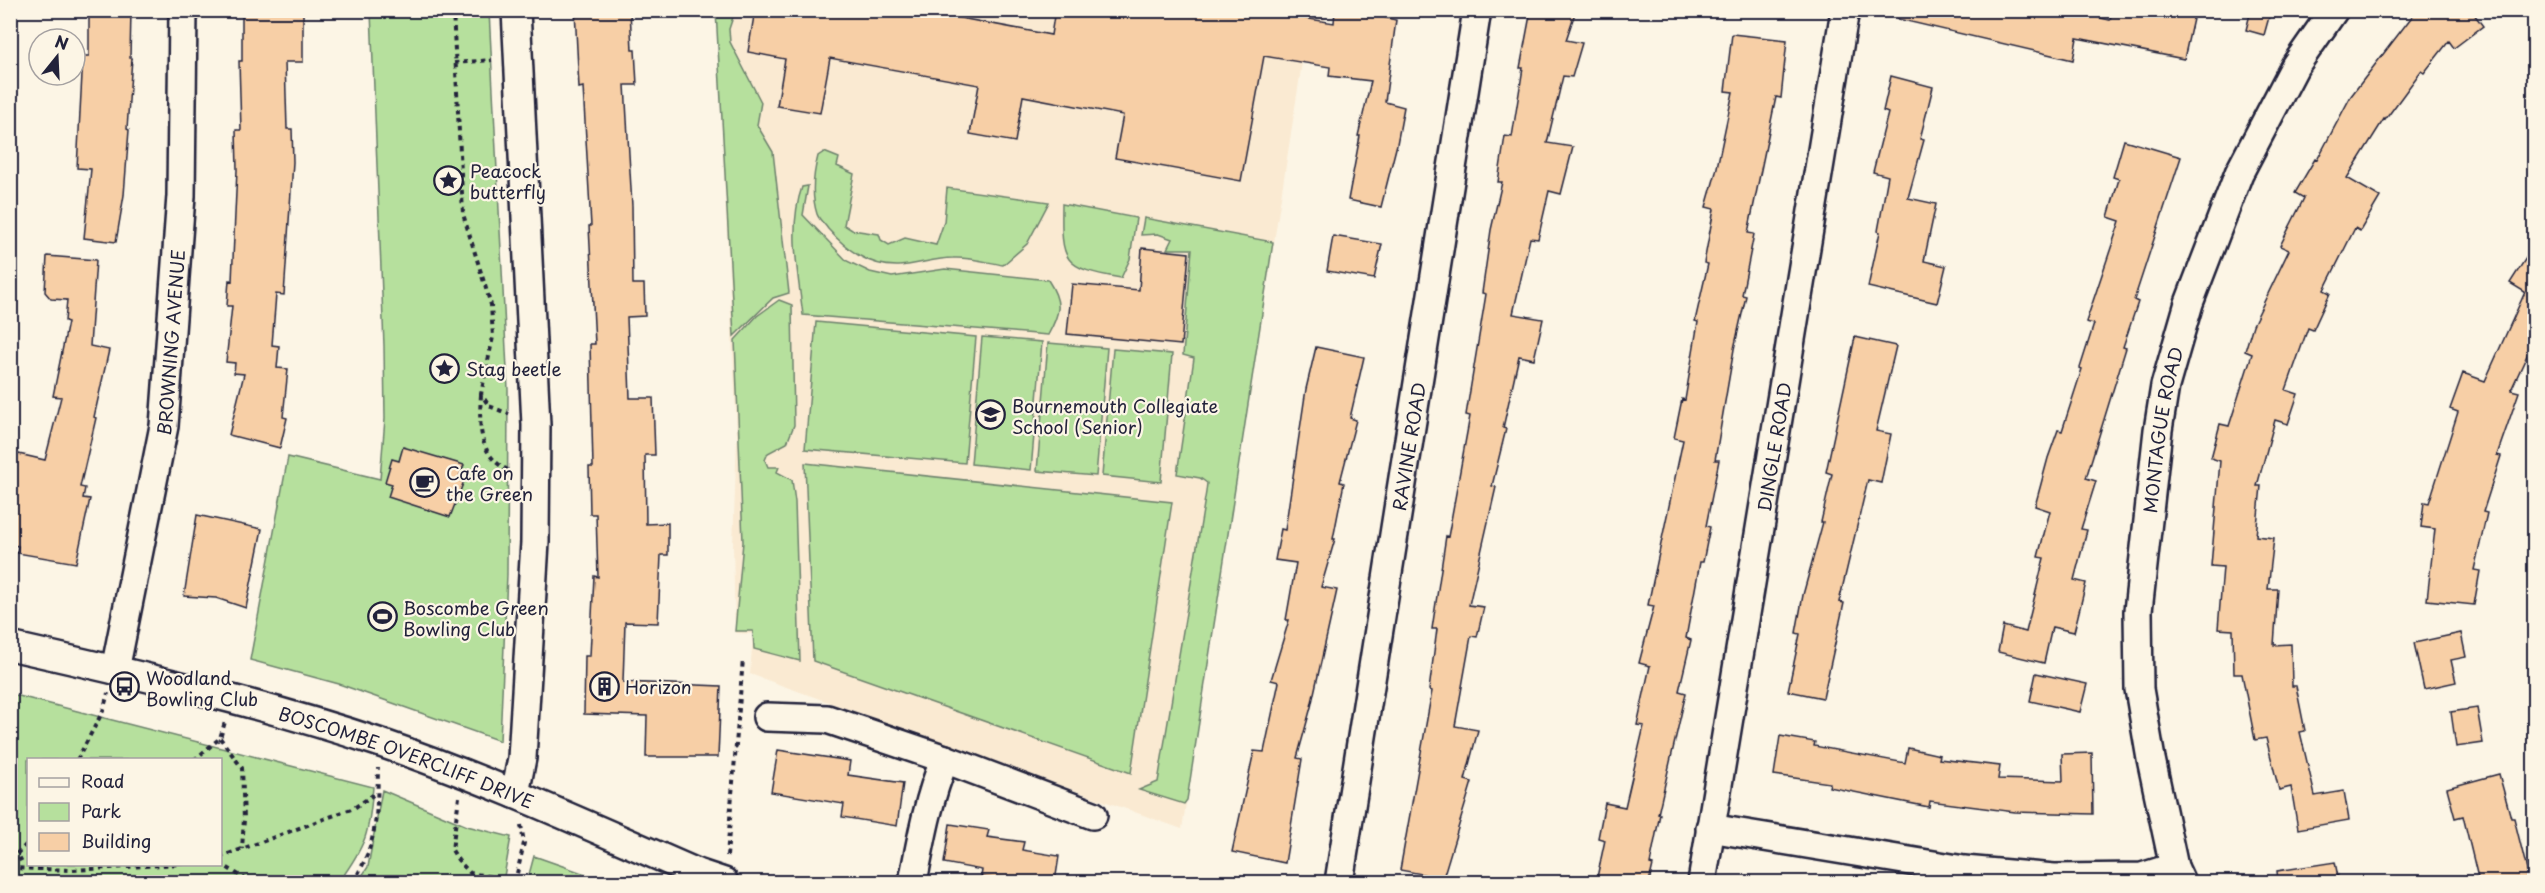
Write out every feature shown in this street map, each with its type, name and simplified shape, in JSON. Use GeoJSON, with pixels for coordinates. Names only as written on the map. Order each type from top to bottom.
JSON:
{"type":"FeatureCollection","features":[{"type":"Feature","properties":{"kind":"street","name":"BROWNING AVENUE"},"geometry":{"type":"LineString","coordinates":[[115,670],[164,426],[181,196],[183,10]]}},
{"type":"Feature","properties":{"kind":"street"},"geometry":{"type":"LineString","coordinates":[[515,794],[522,758],[535,542],[536,472],[536,425],[516,10]]}},
{"type":"Feature","properties":{"kind":"street","name":"RAVINE ROAD"},"geometry":{"type":"LineString","coordinates":[[1339,882],[1477,10]]}},
{"type":"Feature","properties":{"kind":"street","name":"DINGLE ROAD"},"geometry":{"type":"LineString","coordinates":[[1702,882],[1845,10]]}},
{"type":"Feature","properties":{"kind":"street","name":"MONTAGUE ROAD"},"geometry":{"type":"LineString","coordinates":[[2178,874],[2151,759],[2139,689],[2138,611],[2165,386],[2189,303],[2239,174],[2295,66],[2334,10]]}},
{"type":"Feature","properties":{"kind":"street","name":"BOSCOMBE OVERCLIFF DRIVE"},"geometry":{"type":"LineString","coordinates":[[10,646],[256,704],[378,742],[515,794],[697,873],[725,874]]}},
{"type":"Feature","properties":{"kind":"street"},"geometry":{"type":"LineString","coordinates":[[767,717],[827,719],[945,759],[1094,815]]}},
{"type":"Feature","properties":{"kind":"street"},"geometry":{"type":"LineString","coordinates":[[913,882],[924,819],[933,787],[945,759]]}},
{"type":"Feature","properties":{"kind":"street"},"geometry":{"type":"LineString","coordinates":[[1710,828],[1962,876],[2142,878],[2178,874]]}},
{"type":"Feature","properties":{"kind":"path"},"geometry":{"type":"LineString","coordinates":[[453,10],[463,214],[491,305],[493,337],[481,394],[480,432],[490,457],[499,466],[512,472],[536,472]]}},
{"type":"Feature","properties":{"kind":"path"},"geometry":{"type":"LineString","coordinates":[[454,63],[519,58]]}},
{"type":"Feature","properties":{"kind":"path"},"geometry":{"type":"LineString","coordinates":[[481,394],[489,406],[536,425]]}},
{"type":"Feature","properties":{"kind":"path"},"geometry":{"type":"LineString","coordinates":[[725,874],[743,659]]}},
{"type":"Feature","properties":{"kind":"path"},"geometry":{"type":"LineString","coordinates":[[78,758],[103,711]]}},
{"type":"Feature","properties":{"kind":"path"},"geometry":{"type":"LineString","coordinates":[[195,758],[220,738],[242,768],[244,819],[242,850]]}},
{"type":"Feature","properties":{"kind":"path"},"geometry":{"type":"LineString","coordinates":[[354,882],[365,864],[376,827],[378,742]]}},
{"type":"Feature","properties":{"kind":"path"},"geometry":{"type":"LineString","coordinates":[[456,807],[452,850],[458,860],[470,873],[515,882],[524,843],[515,794]]}},
{"type":"Feature","properties":{"kind":"path"},"geometry":{"type":"LineString","coordinates":[[222,856],[354,808],[373,795]]}},
{"type":"Feature","properties":{"kind":"path"},"geometry":{"type":"LineString","coordinates":[[10,864],[27,844]]}},
{"type":"Feature","properties":{"kind":"path"},"geometry":{"type":"LineString","coordinates":[[10,864],[27,856]]}},
{"type":"Feature","properties":{"kind":"path"},"geometry":{"type":"LineString","coordinates":[[10,864],[27,865]]}},
{"type":"Feature","properties":{"kind":"path"},"geometry":{"type":"LineString","coordinates":[[222,864],[250,882]]}},
{"type":"Feature","properties":{"kind":"path"},"geometry":{"type":"LineString","coordinates":[[34,866],[81,870],[146,866]]}},
{"type":"Feature","properties":{"kind":"shaded area","name":"Bournemouth Collegiate School (Senior)"},"geometry":{"type":"Polygon","coordinates":[[[716,11],[1327,11],[1322,33],[1307,31],[1182,829],[750,674],[753,634],[735,633],[733,544],[737,437],[716,11]]]}},
{"type":"Feature","properties":{"kind":"green space"},"geometry":{"type":"Polygon","coordinates":[[[371,11],[489,11],[508,390],[507,574],[500,741],[339,684],[250,660],[288,457],[380,479],[385,419],[384,346],[371,11]]]}},
{"type":"Feature","properties":{"kind":"green space"},"geometry":{"type":"Polygon","coordinates":[[[716,11],[735,11],[729,29],[730,42],[761,102],[757,125],[773,152],[789,293],[773,298],[734,336],[716,11]]]}},
{"type":"Feature","properties":{"kind":"green space"},"geometry":{"type":"Polygon","coordinates":[[[824,152],[839,158],[837,166],[854,174],[844,225],[852,230],[879,234],[881,240],[889,245],[905,238],[936,245],[944,222],[947,188],[1049,202],[1027,244],[1003,265],[959,258],[899,266],[878,264],[851,250],[835,237],[818,216],[813,192],[814,178],[818,156],[824,152]]]}},
{"type":"Feature","properties":{"kind":"green space"},"geometry":{"type":"Polygon","coordinates":[[[808,186],[803,215],[847,261],[870,272],[892,277],[945,269],[1048,280],[1056,295],[1058,308],[1048,335],[803,315],[795,234],[802,187],[808,186]]]}},
{"type":"Feature","properties":{"kind":"green space"},"geometry":{"type":"Polygon","coordinates":[[[1062,204],[1136,218],[1130,259],[1121,278],[1087,270],[1069,259],[1062,239],[1062,204]]]}},
{"type":"Feature","properties":{"kind":"green space"},"geometry":{"type":"Polygon","coordinates":[[[1144,218],[1273,242],[1187,800],[1184,804],[1139,790],[1158,782],[1207,483],[1200,478],[1177,474],[1194,358],[1183,355],[1192,249],[1167,249],[1172,239],[1158,234],[1141,235],[1144,218]]]}},
{"type":"Feature","properties":{"kind":"green space"},"geometry":{"type":"Polygon","coordinates":[[[779,300],[792,305],[794,425],[787,443],[768,453],[765,460],[768,467],[779,467],[777,472],[792,480],[795,502],[800,661],[754,649],[753,631],[735,631],[743,542],[735,340],[757,316],[779,300]]]}},
{"type":"Feature","properties":{"kind":"green space"},"geometry":{"type":"Polygon","coordinates":[[[816,322],[976,337],[965,463],[805,449],[816,322]]]}},
{"type":"Feature","properties":{"kind":"green space"},"geometry":{"type":"Polygon","coordinates":[[[982,337],[1042,342],[1031,470],[971,464],[982,337]]]}},
{"type":"Feature","properties":{"kind":"green space"},"geometry":{"type":"Polygon","coordinates":[[[1048,343],[1107,348],[1096,476],[1037,471],[1048,343]]]}},
{"type":"Feature","properties":{"kind":"green space"},"geometry":{"type":"Polygon","coordinates":[[[1113,349],[1172,354],[1161,482],[1102,476],[1113,349]]]}},
{"type":"Feature","properties":{"kind":"green space"},"geometry":{"type":"Polygon","coordinates":[[[805,463],[1172,502],[1131,773],[813,661],[805,463]]]}},
{"type":"Feature","properties":{"kind":"green space"},"geometry":{"type":"Polygon","coordinates":[[[11,694],[373,787],[365,837],[356,857],[339,882],[11,882],[11,694]]]}},
{"type":"Feature","properties":{"kind":"green space"},"geometry":{"type":"Polygon","coordinates":[[[382,790],[467,826],[511,837],[503,882],[358,882],[368,867],[382,790]]]}},
{"type":"Feature","properties":{"kind":"green space"},"geometry":{"type":"Polygon","coordinates":[[[534,856],[608,882],[527,882],[534,856]]]}},
{"type":"Feature","properties":{"kind":"building"},"geometry":{"type":"Polygon","coordinates":[[[89,10],[131,10],[130,58],[132,58],[127,129],[129,130],[124,195],[116,242],[84,238],[91,169],[77,168],[81,87],[87,87],[87,56],[89,56],[89,10]]]}},
{"type":"Feature","properties":{"kind":"building"},"geometry":{"type":"Polygon","coordinates":[[[242,10],[303,10],[303,62],[285,62],[287,129],[292,129],[293,162],[284,295],[276,294],[272,345],[279,346],[277,368],[288,369],[283,417],[287,418],[280,448],[229,435],[244,374],[234,373],[235,363],[226,362],[232,306],[227,306],[229,280],[232,281],[237,170],[236,130],[241,130],[239,61],[242,61],[242,10]]]}},
{"type":"Feature","properties":{"kind":"building"},"geometry":{"type":"Polygon","coordinates":[[[575,10],[630,10],[632,50],[635,50],[637,85],[625,85],[632,206],[633,284],[644,284],[645,316],[627,317],[630,398],[653,398],[655,455],[645,455],[646,524],[668,523],[668,555],[661,555],[658,623],[625,622],[623,682],[721,686],[718,757],[646,757],[647,716],[584,714],[585,656],[590,656],[594,576],[598,577],[596,514],[590,514],[589,467],[593,467],[590,344],[595,344],[589,226],[591,226],[583,87],[579,88],[575,10]]]}},
{"type":"Feature","properties":{"kind":"building"},"geometry":{"type":"Polygon","coordinates":[[[755,10],[918,10],[1051,35],[1055,10],[1272,10],[1272,13],[1334,23],[1335,10],[1351,10],[1396,20],[1385,102],[1404,107],[1381,207],[1348,200],[1360,136],[1358,136],[1371,81],[1329,76],[1330,67],[1264,56],[1241,181],[1115,158],[1123,115],[1023,96],[1015,142],[970,134],[979,85],[830,58],[820,113],[777,106],[785,59],[748,52],[755,10]]]}},
{"type":"Feature","properties":{"kind":"building"},"geometry":{"type":"Polygon","coordinates":[[[1531,10],[1576,10],[1566,40],[1582,43],[1572,77],[1563,76],[1547,143],[1573,147],[1561,194],[1549,191],[1538,239],[1530,238],[1513,314],[1543,319],[1534,359],[1519,356],[1503,428],[1506,429],[1492,486],[1496,487],[1469,605],[1484,607],[1477,637],[1471,636],[1455,726],[1478,730],[1465,780],[1472,782],[1443,878],[1400,870],[1432,691],[1429,690],[1437,629],[1432,629],[1446,536],[1448,537],[1470,416],[1466,415],[1486,294],[1482,293],[1491,230],[1502,182],[1498,182],[1505,136],[1512,137],[1523,68],[1520,68],[1531,10]]]}},
{"type":"Feature","properties":{"kind":"building"},"geometry":{"type":"Polygon","coordinates":[[[1898,10],[2065,10],[2110,20],[2112,10],[2156,18],[2157,10],[2195,10],[2184,59],[2077,38],[2073,60],[1898,19],[1898,10]]]}},
{"type":"Feature","properties":{"kind":"building"},"geometry":{"type":"Polygon","coordinates":[[[2251,10],[2271,10],[2264,35],[2246,30],[2251,10]]]}},
{"type":"Feature","properties":{"kind":"building"},"geometry":{"type":"Polygon","coordinates":[[[2417,10],[2471,10],[2483,26],[2454,48],[2449,41],[2424,73],[2421,71],[2384,119],[2347,178],[2380,197],[2360,231],[2355,228],[2324,290],[2330,293],[2313,330],[2308,328],[2286,390],[2298,394],[2288,424],[2275,420],[2257,486],[2261,486],[2256,536],[2274,538],[2268,589],[2278,589],[2274,645],[2291,644],[2292,686],[2296,686],[2305,731],[2300,732],[2315,796],[2344,791],[2349,820],[2298,829],[2291,787],[2279,790],[2266,738],[2255,740],[2242,674],[2234,674],[2233,630],[2218,629],[2223,567],[2211,566],[2220,461],[2211,458],[2220,424],[2229,426],[2252,354],[2245,351],[2253,325],[2289,250],[2280,246],[2304,198],[2295,193],[2315,159],[2317,160],[2351,96],[2417,10]]]}},
{"type":"Feature","properties":{"kind":"building"},"geometry":{"type":"Polygon","coordinates":[[[1732,34],[1787,40],[1781,98],[1776,97],[1748,233],[1754,234],[1742,295],[1746,296],[1734,349],[1715,460],[1719,460],[1706,526],[1710,527],[1703,562],[1700,562],[1686,638],[1691,640],[1679,691],[1686,693],[1658,814],[1660,814],[1650,864],[1653,865],[1649,882],[1596,882],[1605,840],[1598,838],[1605,803],[1625,807],[1644,726],[1637,725],[1650,666],[1639,663],[1654,606],[1648,605],[1683,440],[1674,438],[1682,399],[1685,400],[1698,322],[1695,321],[1708,264],[1704,263],[1714,209],[1706,207],[1733,92],[1725,91],[1732,34]]]}},
{"type":"Feature","properties":{"kind":"building"},"geometry":{"type":"Polygon","coordinates":[[[1891,76],[1933,87],[1920,139],[1924,140],[1908,198],[1936,204],[1924,261],[1946,266],[1937,303],[1868,287],[1880,232],[1878,231],[1888,176],[1873,172],[1888,113],[1883,111],[1891,76]]]}},
{"type":"Feature","properties":{"kind":"building"},"geometry":{"type":"Polygon","coordinates":[[[2124,140],[2181,157],[2134,300],[2138,302],[2123,347],[2126,348],[2086,478],[2096,481],[2081,529],[2087,530],[2074,580],[2086,583],[2074,632],[2052,627],[2044,663],[1998,652],[2003,626],[2026,632],[2044,558],[2038,557],[2050,511],[2035,506],[2048,458],[2058,430],[2062,431],[2082,369],[2080,368],[2094,324],[2086,322],[2120,221],[2108,217],[2119,179],[2113,177],[2124,140]]]}},
{"type":"Feature","properties":{"kind":"building"},"geometry":{"type":"Polygon","coordinates":[[[1333,236],[1382,244],[1374,279],[1327,271],[1333,236]]]}},
{"type":"Feature","properties":{"kind":"building"},"geometry":{"type":"Polygon","coordinates":[[[2535,244],[2535,338],[2511,390],[2519,392],[2497,455],[2501,456],[2483,512],[2487,513],[2474,570],[2480,571],[2474,605],[2427,600],[2435,529],[2421,527],[2424,502],[2429,503],[2458,412],[2450,409],[2463,373],[2485,381],[2525,292],[2510,283],[2535,244]]]}},
{"type":"Feature","properties":{"kind":"building"},"geometry":{"type":"Polygon","coordinates":[[[1142,248],[1189,253],[1181,345],[1067,334],[1072,284],[1139,290],[1142,248]]]}},
{"type":"Feature","properties":{"kind":"building"},"geometry":{"type":"Polygon","coordinates":[[[47,256],[96,260],[90,346],[109,350],[80,487],[85,488],[83,498],[90,499],[76,563],[17,553],[18,546],[10,544],[10,452],[45,460],[61,397],[53,396],[68,322],[65,321],[67,300],[51,299],[45,292],[47,256]]]}},
{"type":"Feature","properties":{"kind":"building"},"geometry":{"type":"Polygon","coordinates":[[[1855,337],[1896,346],[1876,431],[1891,434],[1881,483],[1868,480],[1839,602],[1844,603],[1823,698],[1788,691],[1800,634],[1796,633],[1803,595],[1823,522],[1821,522],[1832,474],[1826,472],[1855,337]]]}},
{"type":"Feature","properties":{"kind":"building"},"geometry":{"type":"Polygon","coordinates":[[[1316,347],[1364,357],[1350,418],[1356,420],[1340,482],[1344,483],[1333,539],[1335,539],[1321,587],[1337,590],[1311,707],[1297,758],[1302,759],[1285,863],[1232,852],[1254,751],[1264,752],[1279,682],[1271,680],[1289,620],[1286,620],[1296,563],[1275,560],[1281,529],[1285,530],[1306,389],[1316,347]]]}},
{"type":"Feature","properties":{"kind":"building","name":"Cafe on the Green"},"geometry":{"type":"Polygon","coordinates":[[[403,447],[464,465],[460,475],[463,476],[461,481],[464,481],[450,517],[388,497],[392,484],[385,482],[392,459],[399,461],[403,447]]]}},
{"type":"Feature","properties":{"kind":"building"},"geometry":{"type":"Polygon","coordinates":[[[197,515],[262,529],[246,608],[216,598],[184,596],[197,515]]]}},
{"type":"Feature","properties":{"kind":"building"},"geometry":{"type":"Polygon","coordinates":[[[2461,633],[2466,657],[2451,660],[2456,682],[2424,689],[2414,643],[2461,633]]]}},
{"type":"Feature","properties":{"kind":"building"},"geometry":{"type":"Polygon","coordinates":[[[2036,673],[2087,684],[2080,712],[2030,701],[2036,673]]]}},
{"type":"Feature","properties":{"kind":"building"},"geometry":{"type":"Polygon","coordinates":[[[2477,708],[2483,743],[2456,747],[2451,712],[2477,708]]]}},
{"type":"Feature","properties":{"kind":"building"},"geometry":{"type":"Polygon","coordinates":[[[1780,736],[1815,742],[1814,746],[1905,763],[1908,748],[1940,755],[1939,759],[2000,766],[1998,779],[2063,781],[2062,754],[2092,753],[2093,814],[2015,812],[1930,801],[1929,807],[1829,787],[1830,783],[1774,775],[1780,736]]]}},
{"type":"Feature","properties":{"kind":"building"},"geometry":{"type":"Polygon","coordinates":[[[778,750],[850,761],[848,775],[903,783],[897,826],[842,817],[844,804],[771,792],[778,750]]]}},
{"type":"Feature","properties":{"kind":"building"},"geometry":{"type":"Polygon","coordinates":[[[2499,774],[2511,818],[2514,818],[2530,882],[2479,882],[2463,816],[2455,818],[2447,788],[2499,774]]]}},
{"type":"Feature","properties":{"kind":"building"},"geometry":{"type":"Polygon","coordinates":[[[950,824],[989,830],[987,837],[1024,842],[1022,850],[1059,856],[1055,882],[1014,882],[981,877],[982,870],[944,863],[950,824]]]}},
{"type":"Feature","properties":{"kind":"building"},"geometry":{"type":"Polygon","coordinates":[[[2335,862],[2339,882],[2278,882],[2277,871],[2335,862]]]}},
{"type":"Feature","properties":{"kind":"place","name":"Peacock butterfly"},"geometry":{"type":"Point","coordinates":[449,180]}},
{"type":"Feature","properties":{"kind":"place","name":"Stag beetle"},"geometry":{"type":"Point","coordinates":[445,368]}},
{"type":"Feature","properties":{"kind":"place","name":"Bournemouth Collegiate School (Senior)"},"geometry":{"type":"Point","coordinates":[991,415]}},
{"type":"Feature","properties":{"kind":"place","name":"Cafe on the Green"},"geometry":{"type":"Point","coordinates":[425,482]}},
{"type":"Feature","properties":{"kind":"place","name":"Boscombe Green Bowling Club"},"geometry":{"type":"Point","coordinates":[382,617]}},
{"type":"Feature","properties":{"kind":"place","name":"Horizon"},"geometry":{"type":"Point","coordinates":[604,686]}},
{"type":"Feature","properties":{"kind":"place","name":"Woodland Bowling Club"},"geometry":{"type":"Point","coordinates":[125,687]}}]}
